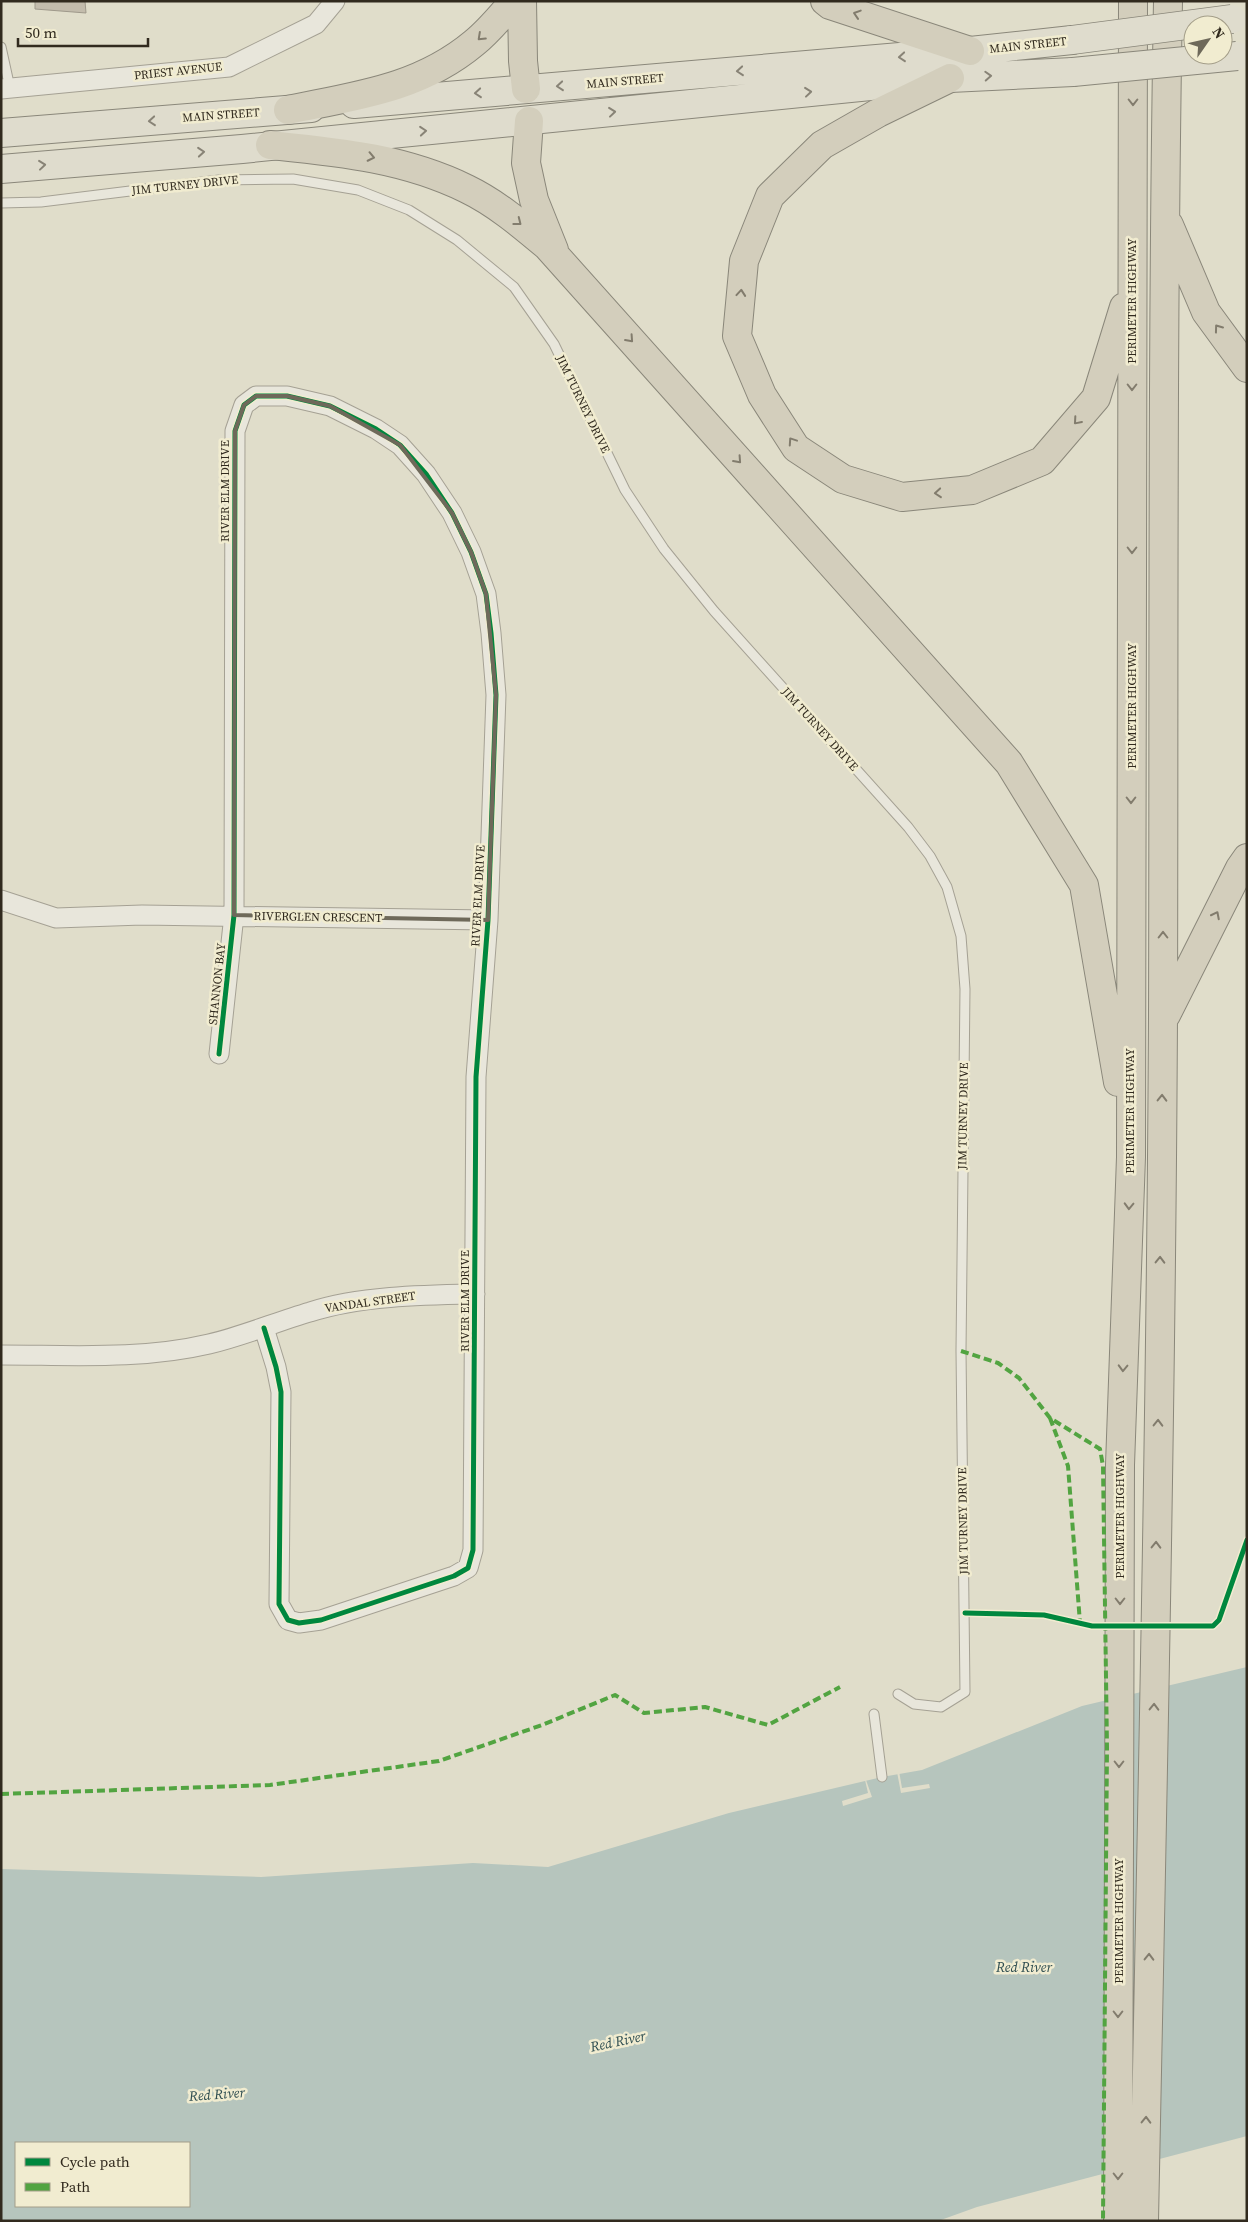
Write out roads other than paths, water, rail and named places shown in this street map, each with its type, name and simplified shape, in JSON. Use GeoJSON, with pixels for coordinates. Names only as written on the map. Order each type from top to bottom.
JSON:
{"type":"FeatureCollection","features":[{"type":"Feature","properties":{"kind":"highway"},"geometry":{"type":"LineString","coordinates":[[288,110],[385,90],[432,72],[474,44],[493,26],[514,1]]}},
{"type":"Feature","properties":{"kind":"highway"},"geometry":{"type":"LineString","coordinates":[[522,1],[523,61],[526,89]]}},
{"type":"Feature","properties":{"kind":"highway"},"geometry":{"type":"LineString","coordinates":[[825,1],[830,5],[970,51]]}},
{"type":"Feature","properties":{"kind":"highway","name":"PERIMETER HIGHWAY"},"geometry":{"type":"LineString","coordinates":[[1118,2221],[1120,1465],[1131,1157],[1133,1]]}},
{"type":"Feature","properties":{"kind":"highway"},"geometry":{"type":"LineString","coordinates":[[1144,2221],[1158,1472],[1163,1021],[1164,213],[1168,1]]}},
{"type":"Feature","properties":{"kind":"highway"},"geometry":{"type":"LineString","coordinates":[[950,78],[878,113],[822,145],[770,196],[744,261],[737,336],[762,395],[796,448],[843,479],[902,497],[972,490],[1042,460],[1096,398],[1132,280]]}},
{"type":"Feature","properties":{"kind":"highway"},"geometry":{"type":"LineString","coordinates":[[529,121],[526,162],[534,200],[558,258]]}},
{"type":"Feature","properties":{"kind":"highway"},"geometry":{"type":"LineString","coordinates":[[270,145],[362,155],[414,168],[466,188],[507,213],[547,246],[1009,763],[1084,885],[1131,1157]]}},
{"type":"Feature","properties":{"kind":"highway"},"geometry":{"type":"LineString","coordinates":[[1164,213],[1206,312],[1247,368]]}},
{"type":"Feature","properties":{"kind":"highway"},"geometry":{"type":"LineString","coordinates":[[1163,1021],[1247,858]]}},
{"type":"Feature","properties":{"kind":"main road","name":"MAIN STREET"},"geometry":{"type":"LineString","coordinates":[[1,133],[970,51],[1240,18]]}},
{"type":"Feature","properties":{"kind":"main road"},"geometry":{"type":"LineString","coordinates":[[1,170],[529,121],[950,78],[1073,72],[1242,56]]}},
{"type":"Feature","properties":{"kind":"street","name":"PRIEST AVENUE"},"geometry":{"type":"LineString","coordinates":[[5,88],[229,66],[316,24],[335,1]]}},
{"type":"Feature","properties":{"kind":"street","name":"RIVER ELM DRIVE"},"geometry":{"type":"LineString","coordinates":[[234,915],[235,431],[244,405],[256,396],[287,396],[330,406],[376,429],[400,445],[426,474],[452,513],[471,552],[486,594],[496,695],[488,920],[476,1076],[473,1550],[468,1568],[454,1576],[321,1620],[299,1623],[288,1620],[279,1604],[281,1392],[276,1366],[264,1328]]}},
{"type":"Feature","properties":{"kind":"street","name":"RIVERGLEN CRESCENT"},"geometry":{"type":"LineString","coordinates":[[1,900],[56,918],[142,915],[234,915],[488,920]]}},
{"type":"Feature","properties":{"kind":"street","name":"SHANNON BAY"},"geometry":{"type":"LineString","coordinates":[[219,1054],[234,915]]}},
{"type":"Feature","properties":{"kind":"street","name":"VANDAL STREET"},"geometry":{"type":"LineString","coordinates":[[1,1355],[143,1355],[209,1344],[264,1328],[311,1311],[344,1304],[426,1295],[475,1294]]}},
{"type":"Feature","properties":{"kind":"lane"},"geometry":{"type":"LineString","coordinates":[[1,47],[5,88]]}},
{"type":"Feature","properties":{"kind":"lane","name":"JIM TURNEY DRIVE"},"geometry":{"type":"LineString","coordinates":[[1,203],[41,202],[219,180],[293,179],[358,190],[409,210],[457,240],[514,287],[554,344],[625,490],[664,549],[714,611],[908,827],[930,856],[947,887],[961,936],[965,989],[961,1352],[965,1692],[941,1707],[914,1704],[898,1694]]}},
{"type":"Feature","properties":{"kind":"lane"},"geometry":{"type":"LineString","coordinates":[[874,1714],[882,1776]]}},
{"type":"Feature","properties":{"kind":"water","name":"Red River"},"geometry":{"type":"Polygon","coordinates":[[[1247,1667],[1247,2136],[977,2207],[938,2221],[1,2221],[1,1869],[261,1877],[473,1863],[548,1867],[729,1813],[882,1777],[922,1770],[1082,1706],[1247,1667]]]}}]}
